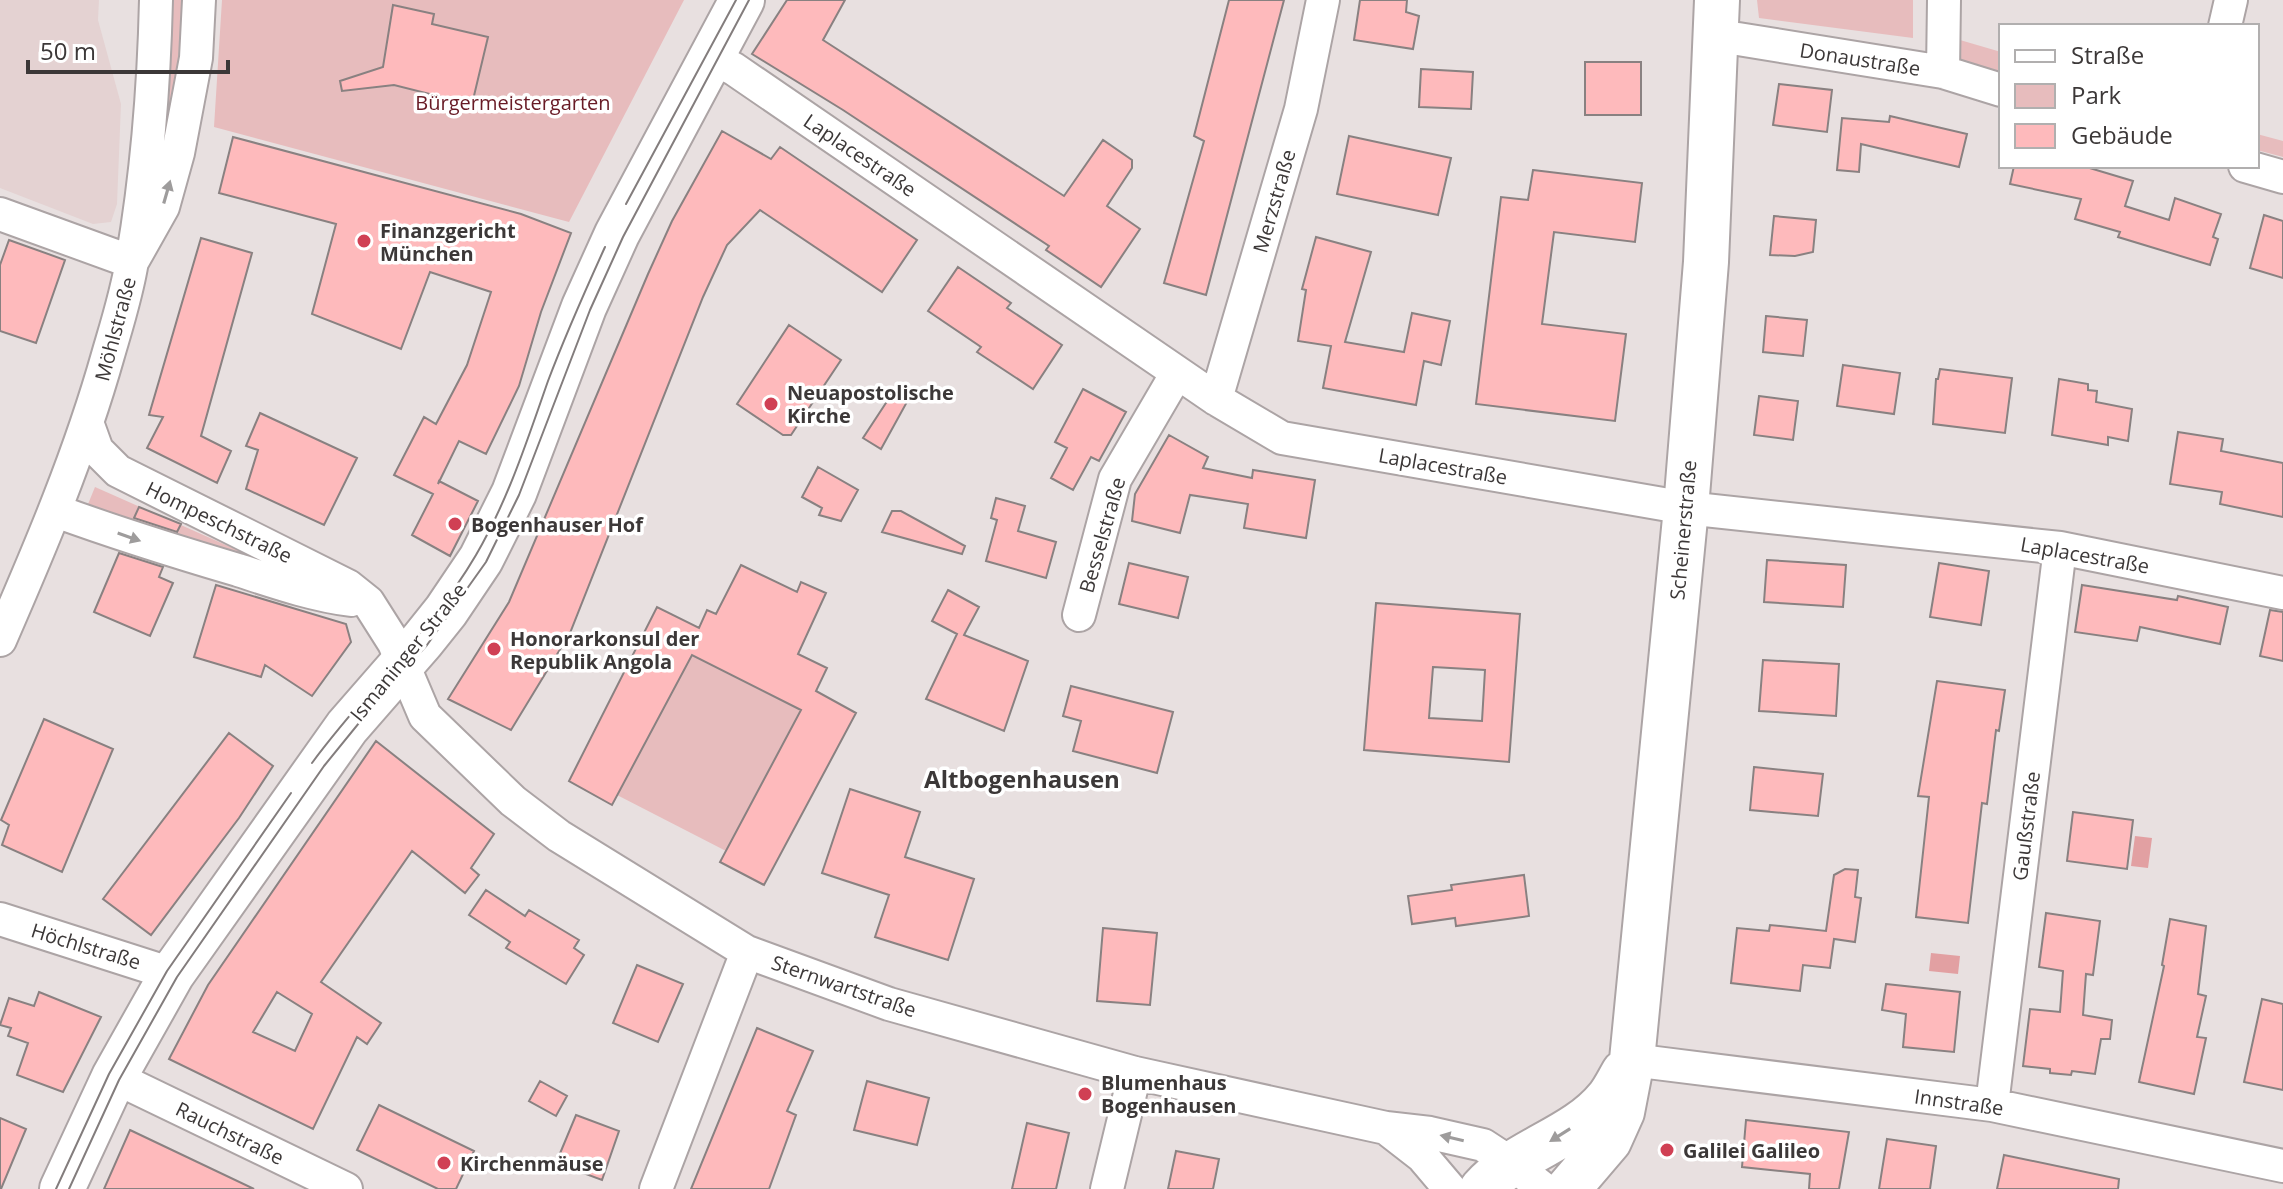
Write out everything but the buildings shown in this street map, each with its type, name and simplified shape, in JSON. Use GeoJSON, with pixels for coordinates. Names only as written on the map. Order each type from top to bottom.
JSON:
{"type":"FeatureCollection","features":[{"type":"Feature","properties":{"kind":"street","name":"Möhlstraße"},"geometry":{"type":"LineString","coordinates":[[0,640],[56,511],[88,425],[132,262],[154,76],[156,0]]}},
{"type":"Feature","properties":{"kind":"street"},"geometry":{"type":"LineString","coordinates":[[0,214],[132,262],[163,207],[178,153],[196,58],[199,0]]}},
{"type":"Feature","properties":{"kind":"street","name":"Ismaninger Straße"},"geometry":{"type":"LineString","coordinates":[[62,1189],[114,1077],[172,974],[347,727],[402,665],[462,589],[498,528],[529,457],[584,307],[624,222],[742,0]]}},
{"type":"Feature","properties":{"kind":"street","name":"Merzstraße"},"geometry":{"type":"LineString","coordinates":[[1216,399],[1301,109],[1323,0]]}},
{"type":"Feature","properties":{"kind":"street"},"geometry":{"type":"LineString","coordinates":[[1943,72],[1944,0]]}},
{"type":"Feature","properties":{"kind":"street"},"geometry":{"type":"LineString","coordinates":[[2225,24],[2231,0]]}},
{"type":"Feature","properties":{"kind":"street","name":"Donaustraße"},"geometry":{"type":"LineString","coordinates":[[1716,19],[1738,39],[1943,72],[1999,89]]}},
{"type":"Feature","properties":{"kind":"street","name":"Scheinerstraße"},"geometry":{"type":"LineString","coordinates":[[1568,1189],[1609,1141],[1622,1112],[1632,1060],[1686,508],[1706,262],[1716,19]]}},
{"type":"Feature","properties":{"kind":"street","name":"Laplacestraße"},"geometry":{"type":"LineString","coordinates":[[711,57],[734,69],[1177,373],[1282,438],[1686,508],[2060,548],[2283,593]]}},
{"type":"Feature","properties":{"kind":"street"},"geometry":{"type":"LineString","coordinates":[[2252,168],[2283,177]]}},
{"type":"Feature","properties":{"kind":"street","name":"Besselstraße"},"geometry":{"type":"LineString","coordinates":[[1079,615],[1115,479],[1177,373]]}},
{"type":"Feature","properties":{"kind":"street","name":"Hompeschstraße"},"geometry":{"type":"LineString","coordinates":[[88,425],[97,450],[118,471],[348,586],[368,602],[394,643],[402,665]]}},
{"type":"Feature","properties":{"kind":"street","name":"Hompeschstraße"},"geometry":{"type":"LineString","coordinates":[[56,511],[131,538],[313,593],[368,602]]}},
{"type":"Feature","properties":{"kind":"street","name":"Gaußstraße"},"geometry":{"type":"LineString","coordinates":[[1992,1105],[2060,548]]}},
{"type":"Feature","properties":{"kind":"street","name":"Sternwartstraße"},"geometry":{"type":"LineString","coordinates":[[402,665],[425,716],[513,801],[559,836],[747,952],[889,1004],[1135,1073],[1386,1128],[1430,1133],[1483,1145],[1513,1181]]}},
{"type":"Feature","properties":{"kind":"street","name":"Höchlstraße"},"geometry":{"type":"LineString","coordinates":[[0,919],[172,974]]}},
{"type":"Feature","properties":{"kind":"street"},"geometry":{"type":"LineString","coordinates":[[656,1189],[747,952]]}},
{"type":"Feature","properties":{"kind":"street"},"geometry":{"type":"LineString","coordinates":[[1513,1181],[1608,1098],[1632,1060]]}},
{"type":"Feature","properties":{"kind":"street","name":"Innstraße"},"geometry":{"type":"LineString","coordinates":[[1632,1060],[1992,1105],[2283,1166]]}},
{"type":"Feature","properties":{"kind":"street"},"geometry":{"type":"LineString","coordinates":[[1107,1189],[1135,1073]]}},
{"type":"Feature","properties":{"kind":"street","name":"Rauchstraße"},"geometry":{"type":"LineString","coordinates":[[114,1077],[346,1189]]}},
{"type":"Feature","properties":{"kind":"street","name":"Sternwartstraße"},"geometry":{"type":"LineString","coordinates":[[1386,1128],[1422,1156],[1450,1189]]}},
{"type":"Feature","properties":{"kind":"shaded area"},"geometry":{"type":"Polygon","coordinates":[[[0,0],[99,0],[98,20],[121,104],[117,204],[111,222],[93,224],[0,188],[0,0]]]}},
{"type":"Feature","properties":{"kind":"shaded area"},"geometry":{"type":"Polygon","coordinates":[[[2135,836],[2152,838],[2148,868],[2131,866],[2135,836]]]}},
{"type":"Feature","properties":{"kind":"shaded area"},"geometry":{"type":"Polygon","coordinates":[[[1931,953],[1960,956],[1958,974],[1929,971],[1931,953]]]}},
{"type":"Feature","properties":{"kind":"green space"},"geometry":{"type":"Polygon","coordinates":[[[173,0],[184,0],[178,74],[158,178],[170,76],[173,0]]]}},
{"type":"Feature","properties":{"kind":"green space","name":"Bürgermeistergarten"},"geometry":{"type":"Polygon","coordinates":[[[222,0],[684,0],[569,222],[214,127],[222,0]]]}},
{"type":"Feature","properties":{"kind":"green space"},"geometry":{"type":"Polygon","coordinates":[[[1757,0],[1913,0],[1913,38],[1759,18],[1757,0]]]}},
{"type":"Feature","properties":{"kind":"green space"},"geometry":{"type":"Polygon","coordinates":[[[1960,40],[1999,51],[1999,71],[1959,61],[1960,40]]]}},
{"type":"Feature","properties":{"kind":"green space"},"geometry":{"type":"Polygon","coordinates":[[[2259,135],[2283,141],[2283,157],[2259,151],[2259,135]]]}},
{"type":"Feature","properties":{"kind":"green space"},"geometry":{"type":"Polygon","coordinates":[[[95,487],[244,553],[249,566],[84,514],[95,487]]]}},
{"type":"Feature","properties":{"kind":"green space"},"geometry":{"type":"Polygon","coordinates":[[[692,655],[801,710],[726,851],[617,795],[692,655]]]}},
{"type":"Feature","properties":{"kind":"tram line"},"geometry":{"type":"LineString","coordinates":[[626,204],[736,0]]}},
{"type":"Feature","properties":{"kind":"tram line"},"geometry":{"type":"LineString","coordinates":[[69,1189],[119,1080],[177,977],[324,766],[427,645],[486,562],[519,495],[590,310],[623,237],[749,0]]}},
{"type":"Feature","properties":{"kind":"tram line"},"geometry":{"type":"LineString","coordinates":[[312,763],[439,610],[476,555],[507,492],[555,364],[605,247]]}},
{"type":"Feature","properties":{"kind":"tram line"},"geometry":{"type":"LineString","coordinates":[[56,1189],[109,1074],[167,971],[291,793]]}},
{"type":"Feature","properties":{"kind":"place","name":"Finanzgericht München"},"geometry":{"type":"Point","coordinates":[364,241]}},
{"type":"Feature","properties":{"kind":"place","name":"Neuapostolische Kirche"},"geometry":{"type":"Point","coordinates":[771,404]}},
{"type":"Feature","properties":{"kind":"place","name":"Bogenhauser Hof"},"geometry":{"type":"Point","coordinates":[455,524]}},
{"type":"Feature","properties":{"kind":"place","name":"Honorarkonsul der Republik Angola"},"geometry":{"type":"Point","coordinates":[494,649]}},
{"type":"Feature","properties":{"kind":"place","name":"Blumenhaus Bogenhausen"},"geometry":{"type":"Point","coordinates":[1085,1094]}},
{"type":"Feature","properties":{"kind":"place","name":"Galilei Galileo"},"geometry":{"type":"Point","coordinates":[1667,1150]}},
{"type":"Feature","properties":{"kind":"place","name":"Kirchenmäuse"},"geometry":{"type":"Point","coordinates":[444,1163]}},
{"type":"Feature","properties":{"kind":"district","name":"Altbogenhausen"},"geometry":{"type":"Point","coordinates":[1022,778]}}]}
